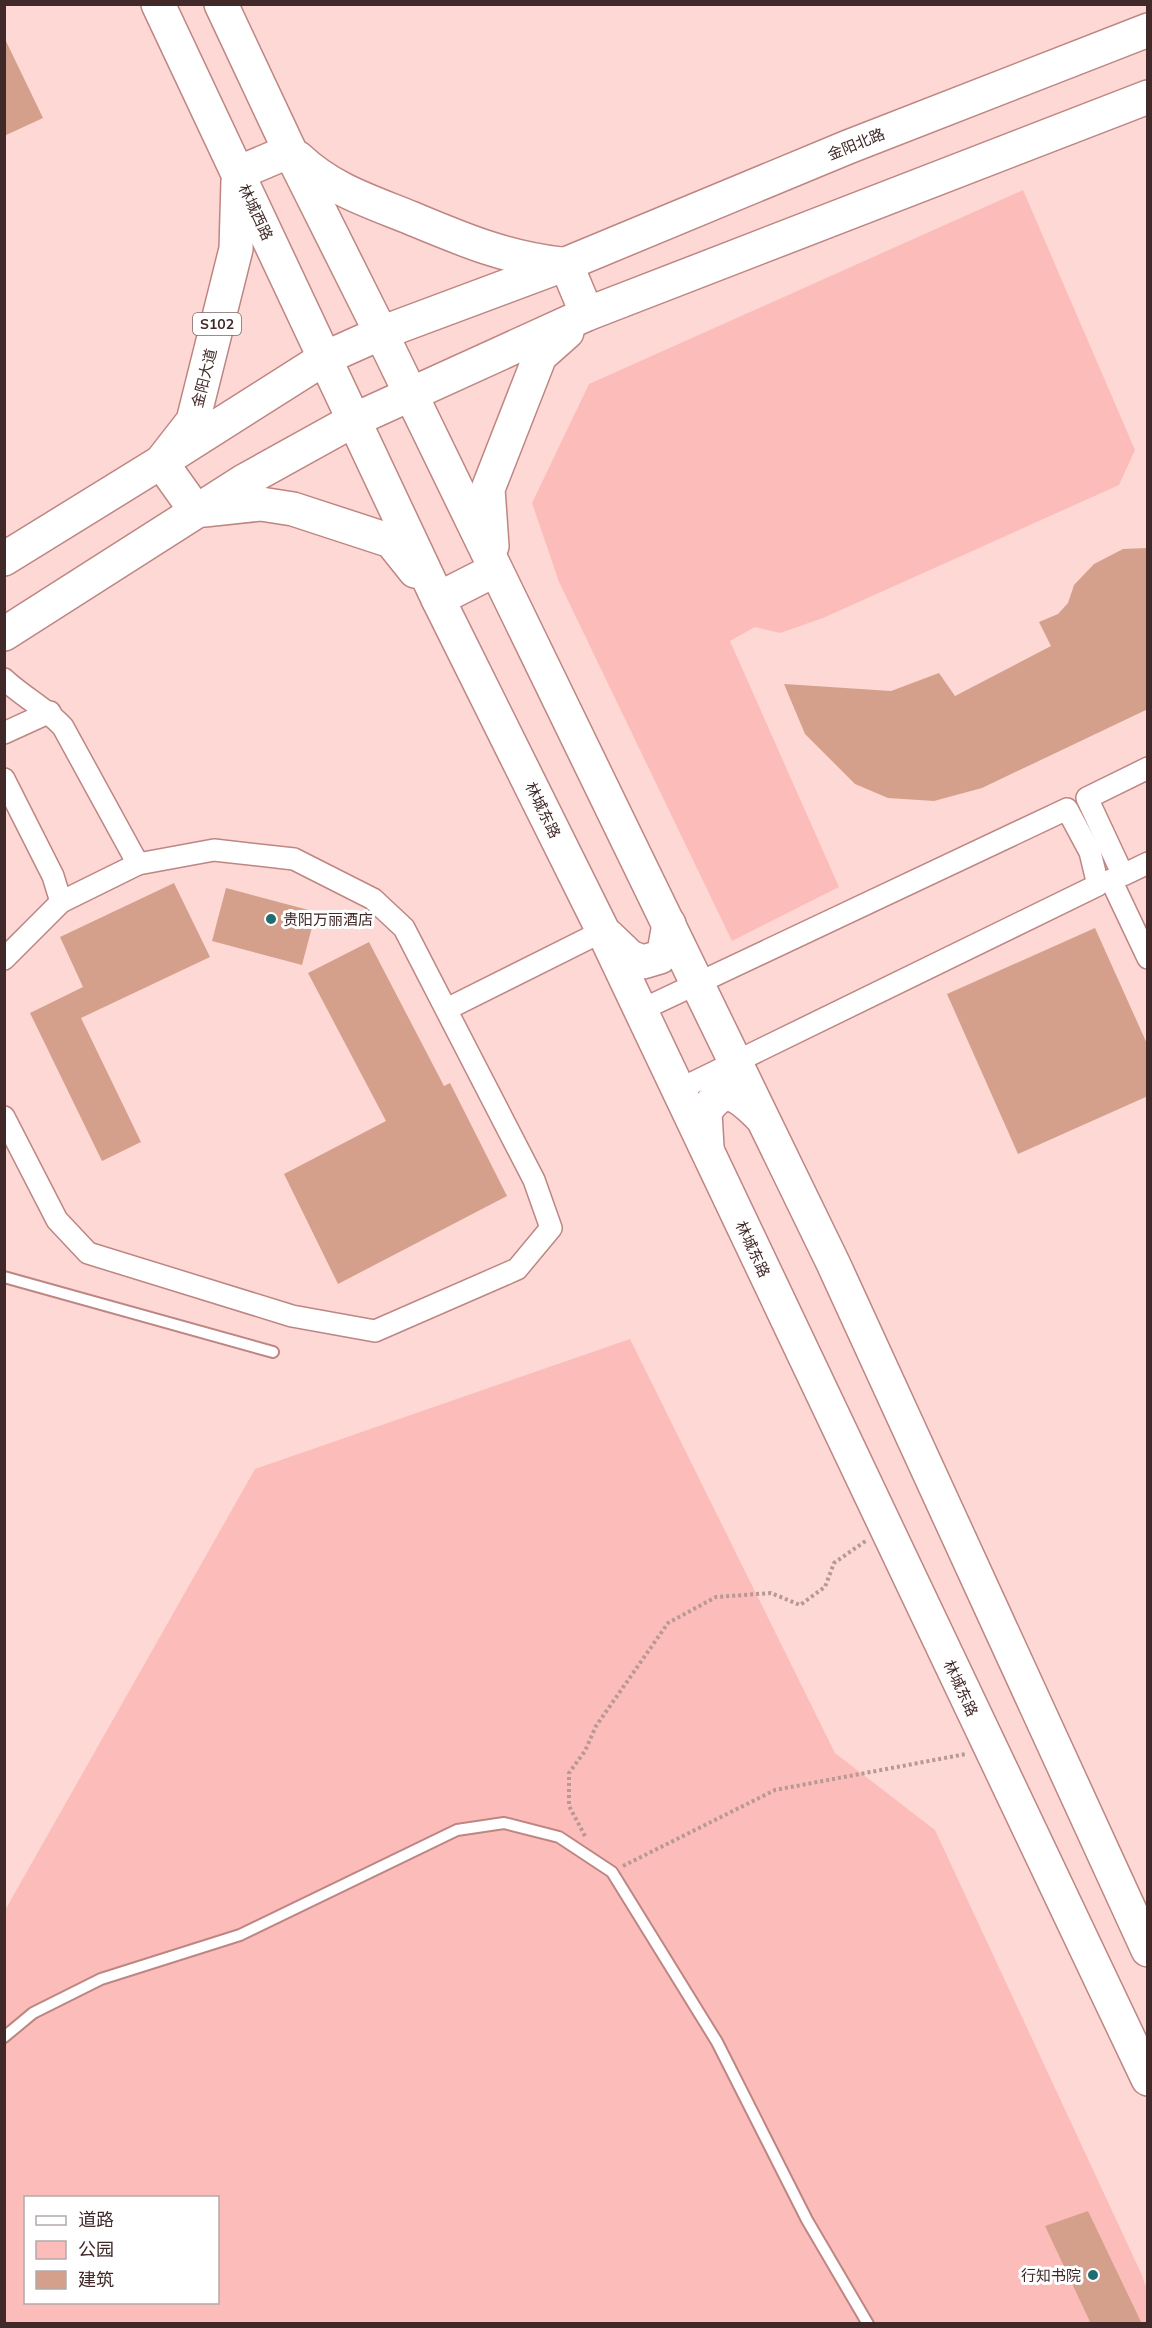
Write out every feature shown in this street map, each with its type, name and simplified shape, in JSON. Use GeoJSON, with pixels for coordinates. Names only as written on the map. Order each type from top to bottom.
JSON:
{"type":"FeatureCollection","features":[{"type":"Feature","properties":{"kind":"main road","name":"林城西路"},"geometry":{"type":"LineString","coordinates":[[158,4],[354,420]]}},
{"type":"Feature","properties":{"kind":"main road"},"geometry":{"type":"LineString","coordinates":[[221,4],[290,151],[381,333],[833,1263],[1148,1950]]}},
{"type":"Feature","properties":{"kind":"main road","name":"金阳北路"},"geometry":{"type":"LineString","coordinates":[[161,462],[325,358],[381,333],[566,264],[848,147],[1148,30]]}},
{"type":"Feature","properties":{"kind":"main road"},"geometry":{"type":"LineString","coordinates":[[4,634],[243,481],[354,420],[587,315],[1148,97]]}},
{"type":"Feature","properties":{"kind":"main road"},"geometry":{"type":"LineString","coordinates":[[238,173],[290,151]]}},
{"type":"Feature","properties":{"kind":"main road"},"geometry":{"type":"LineString","coordinates":[[290,151],[336,189],[488,249],[521,259],[566,264],[587,315]]}},
{"type":"Feature","properties":{"kind":"main road","name":"金阳大道"},"geometry":{"type":"LineString","coordinates":[[4,559],[161,462],[193,421],[236,249],[238,173]]}},
{"type":"Feature","properties":{"kind":"main road"},"geometry":{"type":"LineString","coordinates":[[495,570],[488,520],[488,489],[540,356],[587,315]]}},
{"type":"Feature","properties":{"kind":"main road","name":"林城东路"},"geometry":{"type":"LineString","coordinates":[[354,420],[438,599],[603,931],[1148,2079]]}},
{"type":"Feature","properties":{"kind":"main road"},"geometry":{"type":"LineString","coordinates":[[161,462],[196,511]]}},
{"type":"Feature","properties":{"kind":"main road"},"geometry":{"type":"LineString","coordinates":[[196,511],[261,504],[293,509],[390,541],[438,599],[495,570]]}},
{"type":"Feature","properties":{"kind":"main road"},"geometry":{"type":"LineString","coordinates":[[603,931],[630,957],[643,962],[660,957],[664,952],[669,924]]}},
{"type":"Feature","properties":{"kind":"main road"},"geometry":{"type":"LineString","coordinates":[[707,1153],[705,1113],[719,1097],[732,1094],[741,1096],[763,1118]]}},
{"type":"Feature","properties":{"kind":"street"},"geometry":{"type":"LineString","coordinates":[[4,679],[50,712],[63,727],[138,864]]}},
{"type":"Feature","properties":{"kind":"street"},"geometry":{"type":"LineString","coordinates":[[4,733],[50,712]]}},
{"type":"Feature","properties":{"kind":"street"},"geometry":{"type":"LineString","coordinates":[[639,1011],[1067,809],[1148,768]]}},
{"type":"Feature","properties":{"kind":"street"},"geometry":{"type":"LineString","coordinates":[[4,779],[53,876],[61,902]]}},
{"type":"Feature","properties":{"kind":"street"},"geometry":{"type":"LineString","coordinates":[[1087,798],[1111,880],[1148,958]]}},
{"type":"Feature","properties":{"kind":"street"},"geometry":{"type":"LineString","coordinates":[[1067,809],[1090,852],[1111,880]]}},
{"type":"Feature","properties":{"kind":"street"},"geometry":{"type":"LineString","coordinates":[[4,960],[61,902],[138,864],[214,850],[294,859],[373,899],[404,928],[534,1180],[551,1228],[517,1269],[375,1331],[292,1316],[88,1252],[57,1220],[4,1117]]}},
{"type":"Feature","properties":{"kind":"street"},"geometry":{"type":"LineString","coordinates":[[678,1090],[736,1064],[1148,862]]}},
{"type":"Feature","properties":{"kind":"street"},"geometry":{"type":"LineString","coordinates":[[447,1010],[603,931]]}},
{"type":"Feature","properties":{"kind":"lane"},"geometry":{"type":"LineString","coordinates":[[4,1277],[273,1352]]}},
{"type":"Feature","properties":{"kind":"lane"},"geometry":{"type":"LineString","coordinates":[[4,2037],[33,2013],[101,1979],[240,1935],[457,1830],[504,1824],[559,1837],[612,1872],[717,2043],[807,2220],[868,2324]]}},
{"type":"Feature","properties":{"kind":"path"},"geometry":{"type":"LineString","coordinates":[[599,1863],[569,1806],[569,1773],[585,1751],[596,1726],[668,1623],[716,1597],[771,1593],[800,1605],[825,1587],[834,1563],[844,1554],[886,1529]]}},
{"type":"Feature","properties":{"kind":"path"},"geometry":{"type":"LineString","coordinates":[[612,1872],[774,1790],[990,1750]]}},
{"type":"Feature","properties":{"kind":"green space"},"geometry":{"type":"Polygon","coordinates":[[[1023,190],[1135,450],[1119,485],[823,618],[780,633],[755,627],[730,641],[839,887],[732,941],[559,582],[532,503],[589,384],[1023,190]]]}},
{"type":"Feature","properties":{"kind":"green space"},"geometry":{"type":"Polygon","coordinates":[[[630,1339],[835,1753],[935,1830],[1141,2273],[1147,2289],[1147,2323],[5,2323],[4,1912],[255,1469],[630,1339]]]}},
{"type":"Feature","properties":{"kind":"building"},"geometry":{"type":"Polygon","coordinates":[[[4,37],[43,118],[4,136],[4,37]]]}},
{"type":"Feature","properties":{"kind":"building"},"geometry":{"type":"Polygon","coordinates":[[[1148,548],[1148,709],[982,788],[934,801],[888,798],[855,784],[805,734],[784,684],[891,691],[939,673],[955,696],[1051,646],[1039,622],[1058,614],[1068,603],[1074,585],[1094,564],[1123,549],[1148,548]]]}},
{"type":"Feature","properties":{"kind":"building"},"geometry":{"type":"Polygon","coordinates":[[[174,883],[210,957],[81,1018],[141,1142],[102,1161],[30,1013],[83,987],[60,937],[174,883]]]}},
{"type":"Feature","properties":{"kind":"building"},"geometry":{"type":"Polygon","coordinates":[[[226,888],[316,912],[302,965],[212,941],[226,888]]]}},
{"type":"Feature","properties":{"kind":"building"},"geometry":{"type":"Polygon","coordinates":[[[1095,928],[1148,1046],[1148,1096],[1018,1154],[947,994],[1095,928]]]}},
{"type":"Feature","properties":{"kind":"building"},"geometry":{"type":"Polygon","coordinates":[[[369,942],[444,1086],[450,1083],[507,1196],[338,1284],[284,1174],[386,1121],[308,973],[369,942]]]}},
{"type":"Feature","properties":{"kind":"building","name":"行知书院"},"geometry":{"type":"Polygon","coordinates":[[[1088,2211],[1142,2324],[1091,2324],[1045,2226],[1088,2211]]]}},
{"type":"Feature","properties":{"kind":"place","name":"贵阳万丽酒店"},"geometry":{"type":"Point","coordinates":[271,919]}},
{"type":"Feature","properties":{"kind":"place","name":"行知书院"},"geometry":{"type":"Point","coordinates":[1093,2275]}}]}
